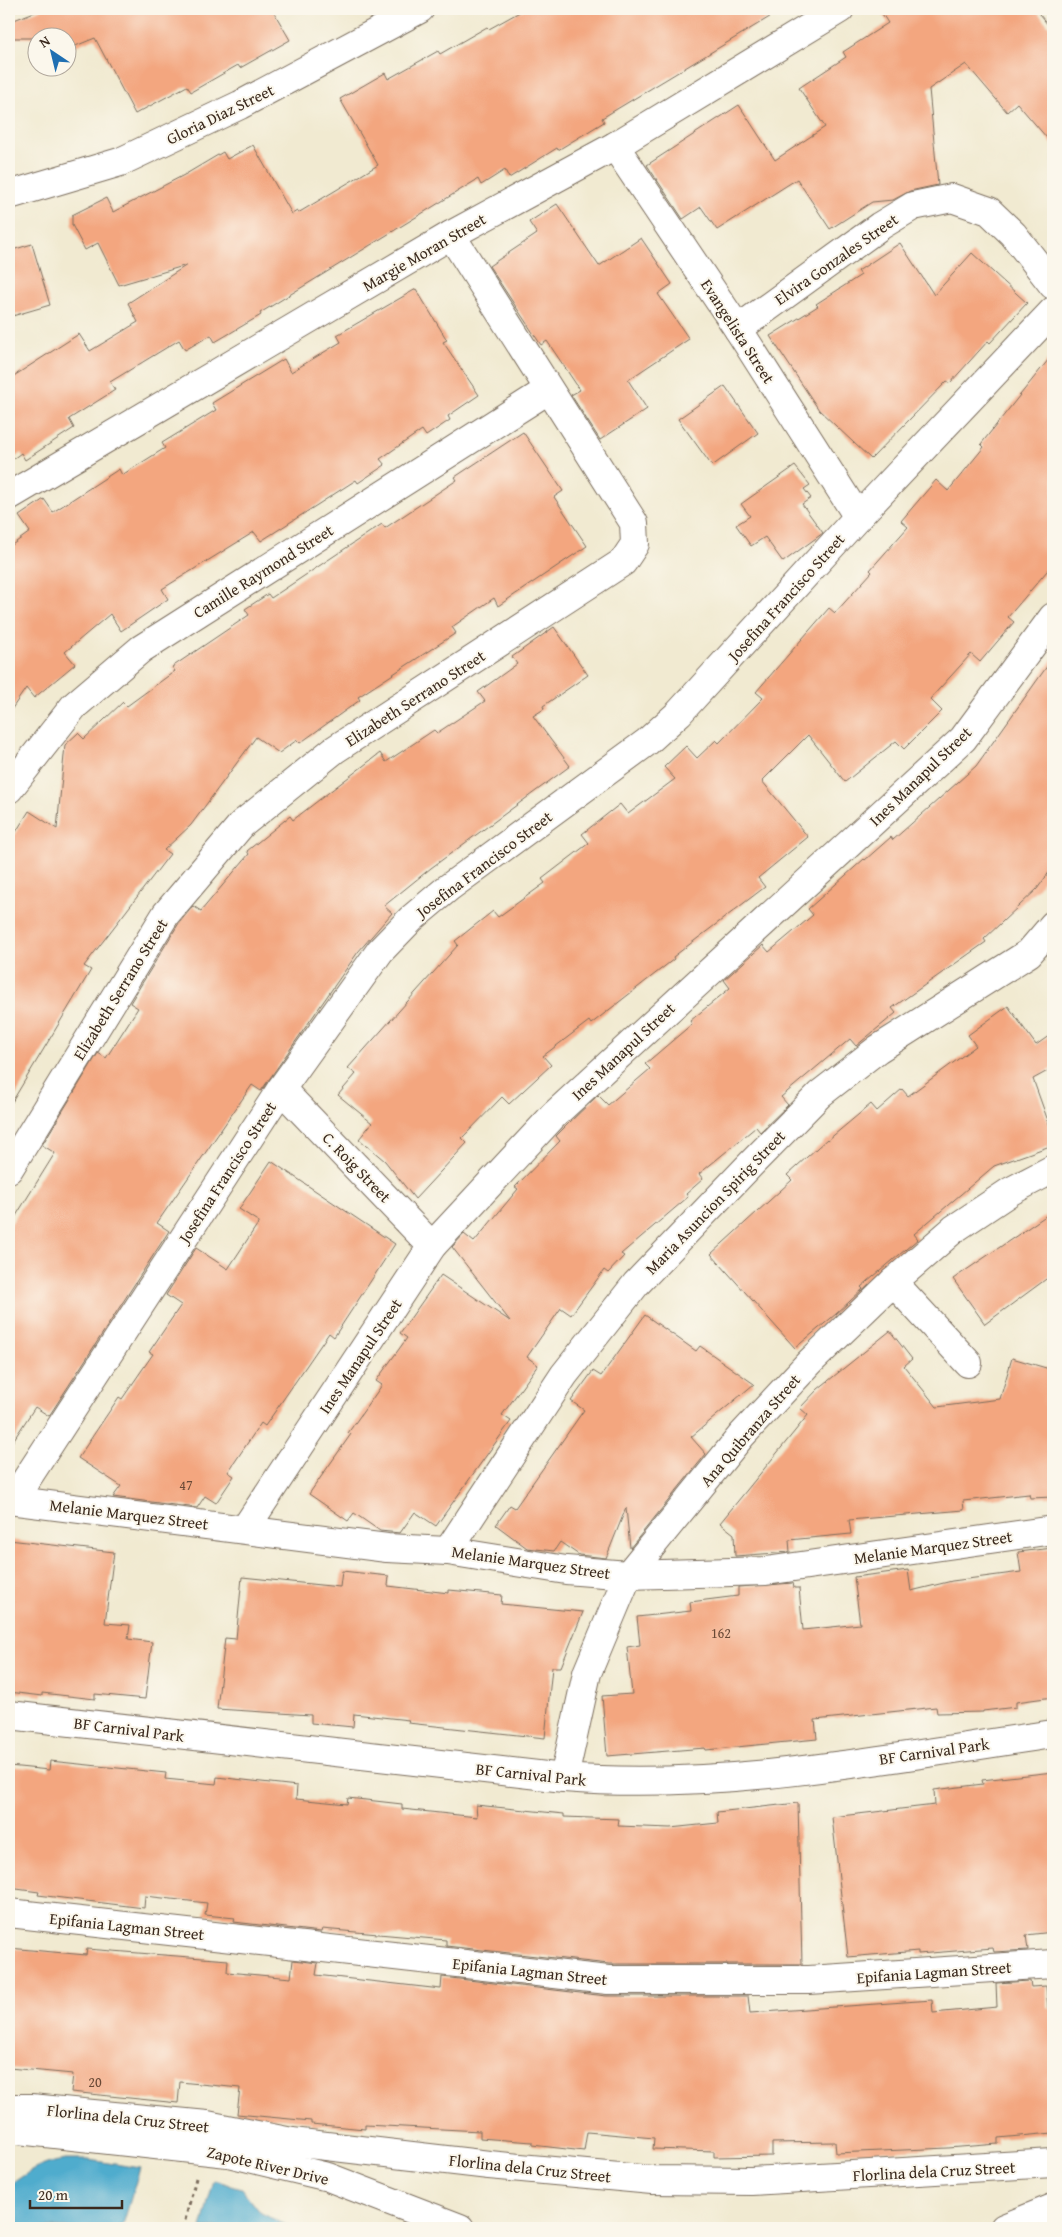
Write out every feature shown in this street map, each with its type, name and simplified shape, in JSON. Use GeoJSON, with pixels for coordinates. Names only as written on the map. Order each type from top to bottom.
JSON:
{"type":"FeatureCollection","features":[{"type":"Feature","properties":{"kind":"street","name":"Gloria Diaz Street"},"geometry":{"type":"LineString","coordinates":[[9,195],[120,162],[240,106],[420,9]]}},
{"type":"Feature","properties":{"kind":"street","name":"Margie Moran Street"},"geometry":{"type":"LineString","coordinates":[[9,496],[451,235],[615,146],[840,9]]}},
{"type":"Feature","properties":{"kind":"street","name":"Evangelista Street"},"geometry":{"type":"LineString","coordinates":[[615,146],[738,329],[858,517]]}},
{"type":"Feature","properties":{"kind":"street","name":"Elvira Gonzales Street"},"geometry":{"type":"LineString","coordinates":[[738,329],[880,226],[913,206],[952,198],[989,210],[1012,234],[1053,285]]}},
{"type":"Feature","properties":{"kind":"street","name":"Elizabeth Serrano Street"},"geometry":{"type":"LineString","coordinates":[[9,1168],[166,914],[242,824],[334,750],[623,562],[634,544],[634,523],[451,235]]}},
{"type":"Feature","properties":{"kind":"street","name":"Josefina Francisco Street"},"geometry":{"type":"LineString","coordinates":[[11,1500],[281,1089],[380,951],[411,919],[448,888],[653,736],[679,713],[858,517],[1053,311]]}},
{"type":"Feature","properties":{"kind":"street","name":"Camille Raymond Street"},"geometry":{"type":"LineString","coordinates":[[9,789],[74,706],[141,649],[548,390]]}},
{"type":"Feature","properties":{"kind":"street","name":"Ines Manapul Street"},"geometry":{"type":"LineString","coordinates":[[245,1528],[432,1246],[554,1115],[963,739],[1053,617]]}},
{"type":"Feature","properties":{"kind":"street","name":"Maria Asuncion Spirig Street"},"geometry":{"type":"LineString","coordinates":[[448,1551],[564,1375],[636,1284],[820,1094],[878,1049],[1029,953],[1053,925]]}},
{"type":"Feature","properties":{"kind":"street","name":"C. Roig Street"},"geometry":{"type":"LineString","coordinates":[[281,1089],[432,1246]]}},
{"type":"Feature","properties":{"kind":"street","name":"Ana Quibranza Street"},"geometry":{"type":"LineString","coordinates":[[564,1778],[587,1673],[628,1575],[742,1435],[810,1362],[893,1282],[962,1224],[1011,1191],[1053,1169]]}},
{"type":"Feature","properties":{"kind":"street"},"geometry":{"type":"LineString","coordinates":[[893,1282],[968,1363]]}},
{"type":"Feature","properties":{"kind":"street","name":"Melanie Marquez Street"},"geometry":{"type":"LineString","coordinates":[[11,1500],[245,1528],[387,1548],[448,1551],[566,1570],[628,1575],[766,1571],[1053,1530]]}},
{"type":"Feature","properties":{"kind":"street","name":"BF Carnival Park"},"geometry":{"type":"LineString","coordinates":[[9,1715],[608,1782],[685,1780],[824,1767],[1053,1734]]}},
{"type":"Feature","properties":{"kind":"street","name":"Epifania Lagman Street"},"geometry":{"type":"LineString","coordinates":[[9,1913],[608,1980],[809,1980],[1053,1964]]}},
{"type":"Feature","properties":{"kind":"street","name":"Florlina dela Cruz Street"},"geometry":{"type":"LineString","coordinates":[[9,2108],[31,2108],[207,2125],[292,2142],[489,2165],[652,2180],[751,2181],[1053,2163]]}},
{"type":"Feature","properties":{"kind":"street","name":"Zapote River Drive"},"geometry":{"type":"LineString","coordinates":[[9,2129],[228,2153],[328,2177],[460,2228]]}},
{"type":"Feature","properties":{"kind":"street"},"geometry":{"type":"LineString","coordinates":[[1004,2228],[1053,2208]]}},
{"type":"Feature","properties":{"kind":"path"},"geometry":{"type":"LineString","coordinates":[[183,2228],[195,2185]]}},
{"type":"Feature","properties":{"kind":"water"},"geometry":{"type":"Polygon","coordinates":[[[65,2160],[89,2160],[140,2168],[122,2228],[9,2228],[9,2186],[35,2169],[49,2163],[65,2160]]]}},
{"type":"Feature","properties":{"kind":"water"},"geometry":{"type":"Polygon","coordinates":[[[214,2180],[241,2188],[261,2213],[292,2228],[201,2228],[214,2180]]]}},
{"type":"Feature","properties":{"kind":"building"},"geometry":{"type":"Polygon","coordinates":[[[42,9],[272,9],[290,40],[240,68],[238,65],[191,92],[187,86],[135,114],[95,38],[78,45],[78,28],[28,28],[28,38],[9,38],[9,22],[42,9]]]}},
{"type":"Feature","properties":{"kind":"building"},"geometry":{"type":"Polygon","coordinates":[[[525,9],[783,9],[602,118],[604,122],[558,150],[557,148],[509,178],[505,170],[481,185],[478,179],[215,342],[211,335],[185,350],[179,340],[110,382],[115,390],[69,419],[74,428],[25,460],[21,453],[9,462],[9,379],[79,334],[90,351],[138,322],[128,303],[187,265],[119,285],[98,243],[85,250],[72,225],[72,215],[106,198],[113,212],[186,174],[223,152],[227,159],[253,145],[292,214],[297,211],[298,213],[378,165],[340,99],[385,73],[388,79],[438,51],[440,54],[487,27],[489,29],[525,9]]]}},
{"type":"Feature","properties":{"kind":"building"},"geometry":{"type":"Polygon","coordinates":[[[879,9],[1035,9],[1053,31],[1053,145],[1017,103],[1007,112],[966,64],[929,89],[938,185],[910,191],[893,200],[872,202],[830,229],[797,179],[717,230],[701,207],[683,219],[647,165],[739,105],[775,160],[825,127],[799,88],[846,57],[843,52],[888,23],[879,9]]]}},
{"type":"Feature","properties":{"kind":"building"},"geometry":{"type":"Polygon","coordinates":[[[557,204],[599,266],[641,238],[672,284],[658,294],[689,339],[628,380],[647,409],[600,440],[571,395],[580,390],[547,341],[541,345],[489,266],[537,234],[529,222],[557,204]]]}},
{"type":"Feature","properties":{"kind":"building"},"geometry":{"type":"Polygon","coordinates":[[[900,243],[934,295],[972,253],[1027,303],[990,343],[988,341],[950,383],[947,381],[871,459],[819,410],[770,336],[818,306],[816,304],[861,275],[858,271],[900,243]]]}},
{"type":"Feature","properties":{"kind":"building"},"geometry":{"type":"Polygon","coordinates":[[[32,244],[50,305],[9,317],[9,251],[32,244]]]}},
{"type":"Feature","properties":{"kind":"building"},"geometry":{"type":"Polygon","coordinates":[[[416,289],[447,340],[443,342],[479,395],[448,416],[450,420],[426,436],[422,430],[380,459],[385,465],[358,483],[356,480],[261,541],[254,532],[162,589],[168,599],[121,631],[110,614],[65,652],[75,664],[34,698],[26,688],[9,713],[9,547],[30,532],[19,516],[44,499],[53,512],[119,469],[122,475],[165,448],[162,443],[216,410],[212,403],[284,359],[291,372],[341,342],[337,335],[416,289]]]}},
{"type":"Feature","properties":{"kind":"building"},"geometry":{"type":"Polygon","coordinates":[[[1053,354],[1053,564],[1008,617],[1014,622],[980,662],[971,654],[930,699],[942,711],[904,749],[896,741],[845,782],[808,735],[762,781],[808,837],[758,878],[765,887],[673,957],[674,959],[591,1024],[589,1021],[543,1056],[551,1065],[509,1104],[502,1097],[462,1138],[467,1143],[415,1199],[385,1161],[359,1139],[372,1123],[338,1095],[356,1074],[348,1068],[458,945],[455,941],[493,911],[498,917],[545,883],[542,879],[589,843],[582,834],[620,804],[628,814],[675,779],[664,767],[686,746],[697,758],[716,740],[719,743],[763,698],[756,692],[829,608],[835,613],[872,572],[870,570],[908,527],[901,521],[936,480],[948,491],[984,447],[981,444],[1053,354]]]}},
{"type":"Feature","properties":{"kind":"building"},"geometry":{"type":"Polygon","coordinates":[[[725,386],[758,433],[712,466],[678,419],[725,386]]]}},
{"type":"Feature","properties":{"kind":"building"},"geometry":{"type":"Polygon","coordinates":[[[523,432],[563,491],[554,497],[587,546],[498,606],[494,598],[452,627],[456,633],[358,697],[360,700],[300,743],[297,740],[279,753],[256,737],[191,825],[164,850],[170,854],[84,966],[91,970],[9,1107],[9,843],[29,811],[57,829],[65,745],[78,733],[84,739],[123,702],[127,706],[175,671],[172,667],[249,615],[245,609],[268,594],[271,598],[382,524],[385,528],[457,480],[455,477],[523,432]]]}},
{"type":"Feature","properties":{"kind":"building"},"geometry":{"type":"Polygon","coordinates":[[[795,466],[810,485],[804,489],[811,498],[802,504],[823,533],[783,562],[765,537],[751,546],[736,525],[750,516],[741,504],[795,466]]]}},
{"type":"Feature","properties":{"kind":"building"},"geometry":{"type":"Polygon","coordinates":[[[554,627],[588,675],[543,706],[544,709],[533,716],[570,766],[431,868],[384,906],[392,913],[358,952],[261,1091],[252,1085],[157,1223],[169,1231],[49,1416],[35,1407],[9,1447],[9,1227],[55,1153],[42,1145],[98,1053],[106,1058],[138,1008],[130,1003],[179,923],[193,906],[201,911],[249,854],[247,851],[290,816],[293,820],[380,753],[386,762],[434,730],[437,733],[485,701],[478,692],[517,664],[512,657],[554,627]]]}},
{"type":"Feature","properties":{"kind":"building"},"geometry":{"type":"Polygon","coordinates":[[[1053,658],[1053,867],[1037,889],[984,939],[986,942],[892,1008],[896,1013],[856,1046],[850,1039],[781,1097],[788,1105],[760,1132],[756,1127],[699,1174],[703,1179],[686,1194],[688,1197],[621,1254],[624,1256],[608,1273],[604,1270],[571,1315],[561,1308],[527,1357],[538,1365],[502,1415],[511,1421],[436,1526],[415,1512],[400,1533],[380,1531],[354,1513],[348,1521],[309,1494],[351,1434],[348,1433],[382,1385],[376,1381],[407,1338],[400,1333],[441,1275],[510,1321],[452,1247],[464,1234],[474,1242],[518,1189],[515,1187],[560,1141],[556,1136],[598,1095],[608,1105],[650,1069],[645,1064],[692,1024],[690,1021],[730,988],[724,980],[763,945],[769,952],[813,915],[808,909],[891,837],[893,840],[976,766],[1053,658]]]}},
{"type":"Feature","properties":{"kind":"building"},"geometry":{"type":"Polygon","coordinates":[[[1008,1006],[1036,1045],[1053,1033],[1053,1068],[1033,1079],[1053,1135],[1053,1145],[994,1166],[914,1234],[918,1239],[861,1287],[863,1289],[836,1314],[795,1348],[711,1254],[792,1180],[787,1175],[827,1139],[871,1104],[877,1111],[902,1089],[908,1096],[976,1046],[968,1035],[1008,1006]]]}},
{"type":"Feature","properties":{"kind":"building"},"geometry":{"type":"Polygon","coordinates":[[[271,1161],[395,1244],[334,1337],[329,1333],[265,1426],[261,1423],[228,1472],[234,1476],[216,1503],[205,1496],[197,1508],[113,1497],[121,1486],[78,1458],[119,1397],[122,1399],[153,1354],[149,1352],[181,1305],[166,1295],[196,1248],[228,1269],[259,1222],[239,1209],[271,1161]]]}},
{"type":"Feature","properties":{"kind":"building"},"geometry":{"type":"Polygon","coordinates":[[[1053,1211],[1053,1274],[985,1324],[953,1279],[1053,1211]]]}},
{"type":"Feature","properties":{"kind":"building"},"geometry":{"type":"Polygon","coordinates":[[[645,1315],[696,1351],[700,1346],[754,1384],[691,1437],[706,1454],[630,1548],[626,1508],[606,1558],[579,1555],[560,1542],[554,1551],[527,1548],[496,1525],[510,1505],[515,1508],[584,1410],[571,1401],[593,1371],[601,1376],[645,1315]]]}},
{"type":"Feature","properties":{"kind":"building"},"geometry":{"type":"Polygon","coordinates":[[[890,1331],[912,1359],[904,1366],[937,1407],[1000,1399],[1012,1358],[1053,1370],[1053,1497],[1030,1498],[1029,1494],[963,1501],[964,1510],[849,1520],[851,1534],[789,1540],[790,1552],[735,1556],[734,1534],[720,1523],[808,1415],[800,1408],[818,1389],[890,1331]]]}},
{"type":"Feature","properties":{"kind":"building"},"geometry":{"type":"Polygon","coordinates":[[[9,1540],[114,1552],[105,1623],[130,1625],[128,1639],[152,1642],[145,1699],[95,1694],[95,1699],[42,1693],[42,1696],[9,1692],[9,1540]]]}},
{"type":"Feature","properties":{"kind":"building"},"geometry":{"type":"Polygon","coordinates":[[[1053,1548],[1053,1697],[1016,1702],[1016,1707],[983,1712],[937,1713],[936,1707],[815,1720],[817,1739],[706,1750],[705,1748],[607,1756],[602,1696],[632,1694],[627,1647],[640,1645],[637,1617],[691,1611],[690,1602],[738,1596],[738,1587],[793,1583],[794,1588],[799,1588],[803,1630],[860,1624],[854,1577],[908,1570],[911,1591],[952,1581],[1021,1572],[1018,1552],[1053,1548]]]}},
{"type":"Feature","properties":{"kind":"building"},"geometry":{"type":"Polygon","coordinates":[[[342,1571],[389,1576],[388,1586],[449,1593],[449,1590],[502,1595],[501,1604],[583,1612],[561,1667],[552,1667],[545,1738],[408,1723],[409,1720],[354,1714],[353,1727],[311,1723],[311,1715],[217,1709],[225,1638],[236,1639],[242,1577],[340,1587],[342,1571]]]}},
{"type":"Feature","properties":{"kind":"building"},"geometry":{"type":"Polygon","coordinates":[[[50,1761],[166,1773],[165,1779],[216,1784],[217,1777],[297,1786],[296,1799],[347,1804],[348,1798],[402,1804],[402,1809],[477,1817],[476,1805],[564,1814],[564,1817],[619,1819],[618,1826],[670,1828],[718,1823],[717,1812],[798,1803],[802,1964],[609,1964],[446,1946],[446,1940],[322,1929],[321,1932],[234,1922],[235,1918],[205,1915],[207,1903],[145,1896],[144,1908],[38,1895],[39,1892],[9,1888],[9,1766],[49,1770],[50,1761]]]}},
{"type":"Feature","properties":{"kind":"building"},"geometry":{"type":"Polygon","coordinates":[[[1053,1772],[1053,1932],[1026,1935],[1028,1950],[994,1952],[993,1948],[918,1954],[918,1951],[848,1957],[832,1817],[935,1805],[934,1790],[983,1784],[982,1780],[1053,1772]]]}},
{"type":"Feature","properties":{"kind":"building"},"geometry":{"type":"Polygon","coordinates":[[[9,1948],[86,1955],[87,1949],[228,1960],[227,1972],[291,1978],[293,1960],[318,1963],[316,1975],[441,1989],[442,1977],[606,1996],[748,1996],[750,2013],[932,2000],[933,2013],[997,2007],[996,1983],[1030,1981],[1031,1987],[1046,1986],[1048,2008],[1053,2007],[1053,2133],[998,2138],[998,2144],[836,2153],[835,2142],[772,2143],[772,2156],[714,2157],[714,2151],[653,2149],[654,2138],[587,2132],[584,2151],[532,2145],[532,2142],[480,2138],[480,2131],[365,2125],[365,2129],[311,2124],[311,2121],[237,2114],[240,2088],[180,2082],[178,2103],[71,2092],[73,2074],[9,2068],[9,1948]]]}}]}
